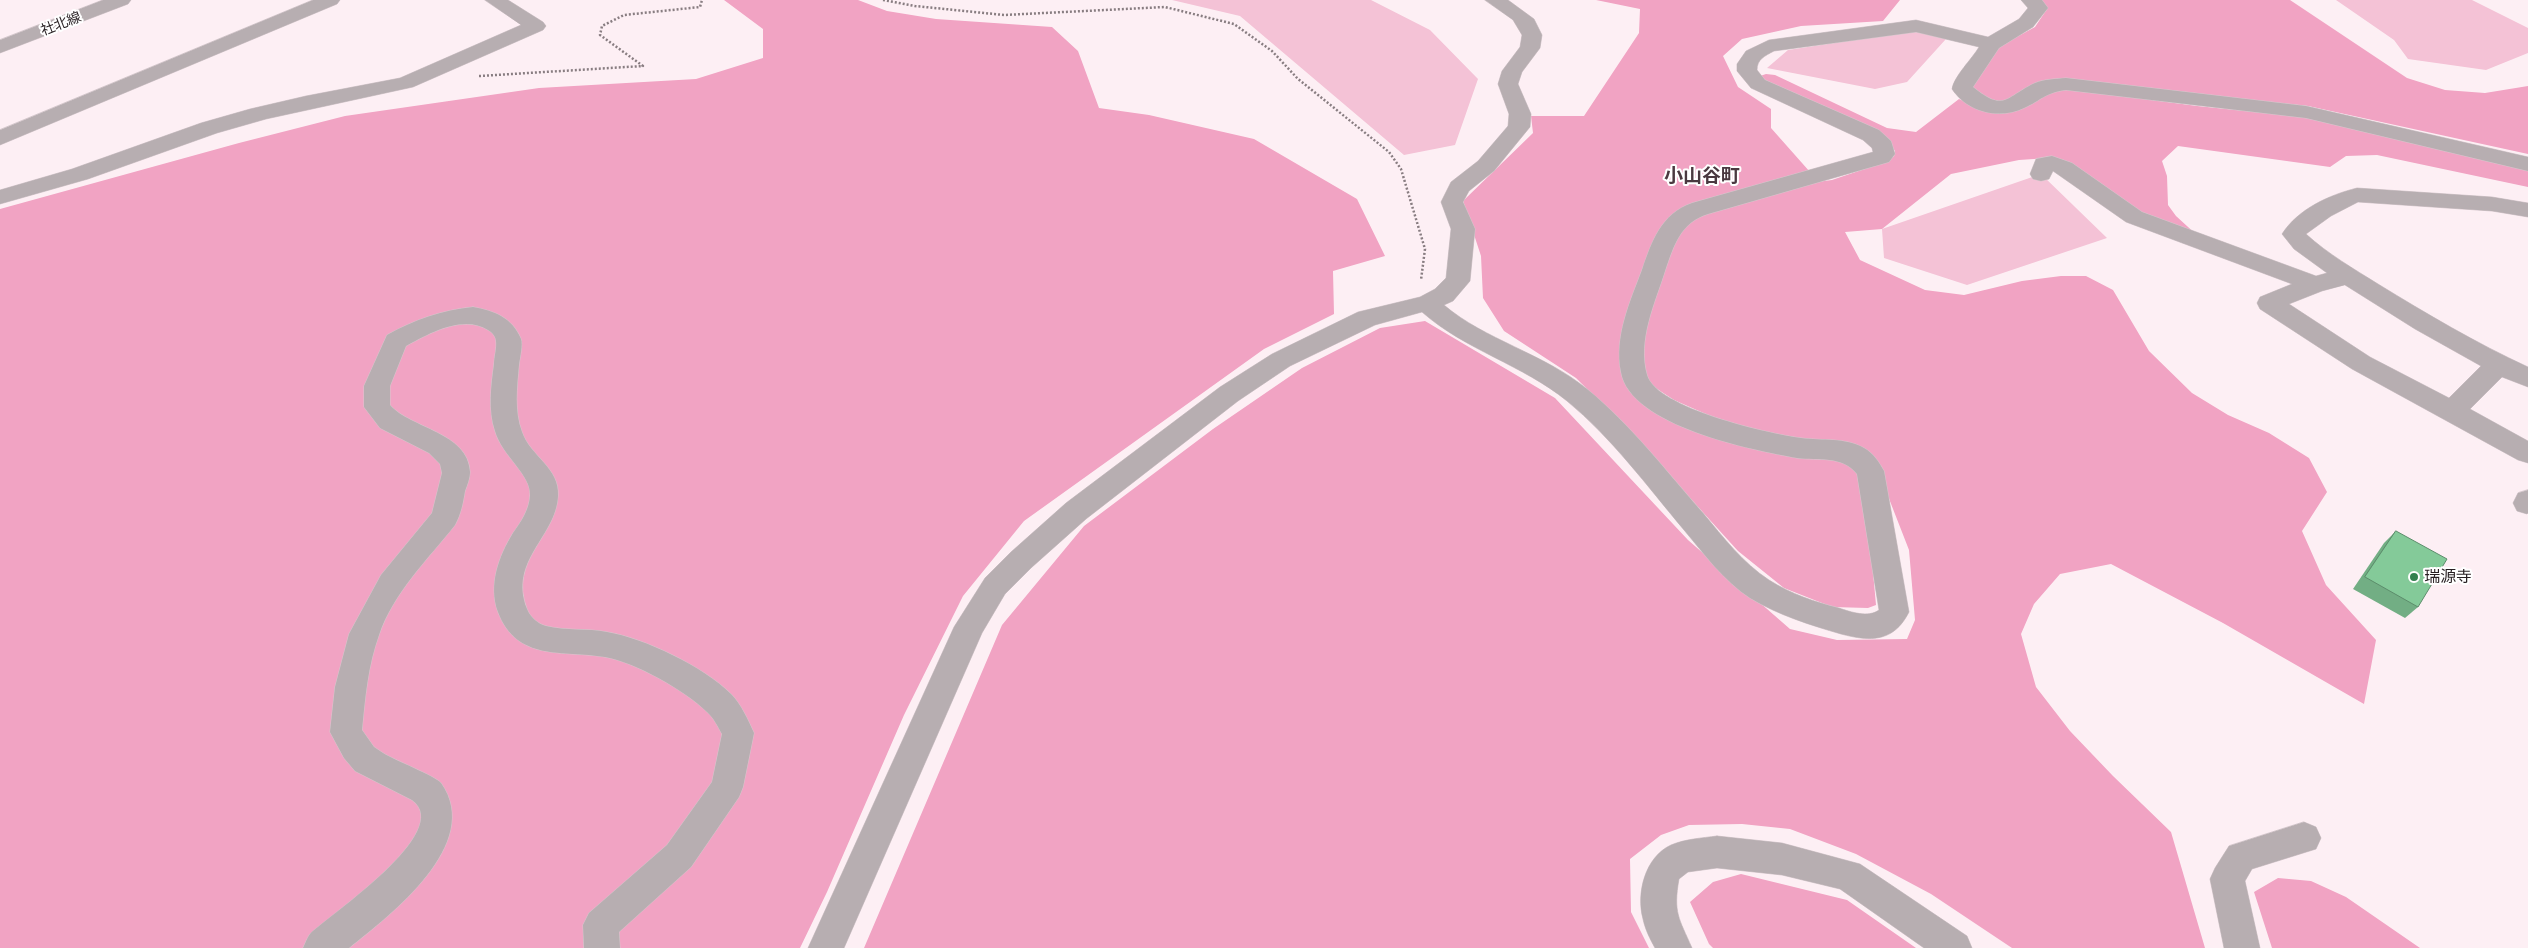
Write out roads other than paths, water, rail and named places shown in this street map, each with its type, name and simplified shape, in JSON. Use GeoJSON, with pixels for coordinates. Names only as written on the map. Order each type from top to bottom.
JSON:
{"type":"FeatureCollection","features":[{"type":"Feature","properties":{"kind":"street","name":"社北線"},"geometry":{"type":"LineString","coordinates":[[0,48],[121,0]]}},
{"type":"Feature","properties":{"kind":"street"},"geometry":{"type":"LineString","coordinates":[[0,138],[330,0]]}},
{"type":"Feature","properties":{"kind":"street"},"geometry":{"type":"LineString","coordinates":[[0,198],[80,174],[209,128],[258,114],[306,102],[406,83],[536,26],[495,0]]}},
{"type":"Feature","properties":{"kind":"street"},"geometry":{"type":"LineString","coordinates":[[826,948],[969,627],[995,586],[1076,511],[1229,394],[1281,360],[1367,318],[1427,303],[1444,296],[1458,281],[1463,229],[1452,202],[1459,187],[1486,166],[1519,127],[1520,114],[1508,84],[1512,71],[1530,48],[1532,35],[1520,16],[1495,0]]}},
{"type":"Feature","properties":{"kind":"street"},"geometry":{"type":"LineString","coordinates":[[2031,0],[2038,8],[2026,24],[1991,44],[1978,66],[1964,84],[1962,89],[1974,100],[1992,107],[2016,104],[2043,87],[2066,84],[2306,112],[2528,164]]}},
{"type":"Feature","properties":{"kind":"street"},"geometry":{"type":"LineString","coordinates":[[1427,303],[1450,321],[1557,379],[1592,409],[1622,439],[1717,548],[1758,588],[1802,611],[1862,627],[1889,622],[1894,612],[1870,471],[1862,459],[1840,450],[1802,449],[1752,439],[1684,415],[1659,402],[1645,392],[1633,374],[1634,326],[1660,247],[1686,215],[1813,175],[1881,157],[1884,154],[1883,146],[1871,135],[1758,84],[1747,71],[1747,64],[1753,55],[1769,46],[1795,41],[1916,26],[1991,44]]}},
{"type":"Feature","properties":{"kind":"street"},"geometry":{"type":"LineString","coordinates":[[2041,174],[2044,164],[2052,163],[2077,176],[2134,217],[2315,284]]}},
{"type":"Feature","properties":{"kind":"street"},"geometry":{"type":"LineString","coordinates":[[2528,210],[2458,201],[2378,195],[2353,196],[2340,201],[2299,226],[2294,234],[2314,253],[2422,324],[2498,365],[2528,378]]}},
{"type":"Feature","properties":{"kind":"street"},"geometry":{"type":"LineString","coordinates":[[2350,276],[2315,284],[2270,303],[2361,363],[2528,453]]}},
{"type":"Feature","properties":{"kind":"street"},"geometry":{"type":"LineString","coordinates":[[322,948],[373,906],[412,867],[437,830],[438,807],[428,792],[402,780],[364,758],[346,732],[352,687],[364,634],[391,583],[445,517],[456,473],[453,460],[438,446],[390,421],[377,407],[377,386],[396,341],[436,321],[460,316],[480,316],[496,322],[505,329],[509,340],[503,420],[514,446],[536,471],[544,486],[543,507],[513,560],[509,591],[513,613],[528,633],[563,643],[616,647],[693,683],[721,704],[738,733],[727,787],[680,856],[602,925],[602,948]]}},
{"type":"Feature","properties":{"kind":"street"},"geometry":{"type":"LineString","coordinates":[[2452,411],[2498,365]]}},
{"type":"Feature","properties":{"kind":"street"},"geometry":{"type":"LineString","coordinates":[[2242,948],[2227,879],[2234,866],[2241,857],[2304,838]]}},
{"type":"Feature","properties":{"kind":"street"},"geometry":{"type":"LineString","coordinates":[[1674,948],[1662,928],[1657,904],[1664,870],[1681,857],[1717,852],[1782,859],[1848,875],[1954,948]]}},
{"type":"Feature","properties":{"kind":"place","name":"瑞源寺"},"geometry":{"type":"Point","coordinates":[2414,577]}},
{"type":"Feature","properties":{"kind":"district","name":"小山谷町"},"geometry":{"type":"Point","coordinates":[1702,176]}}]}
